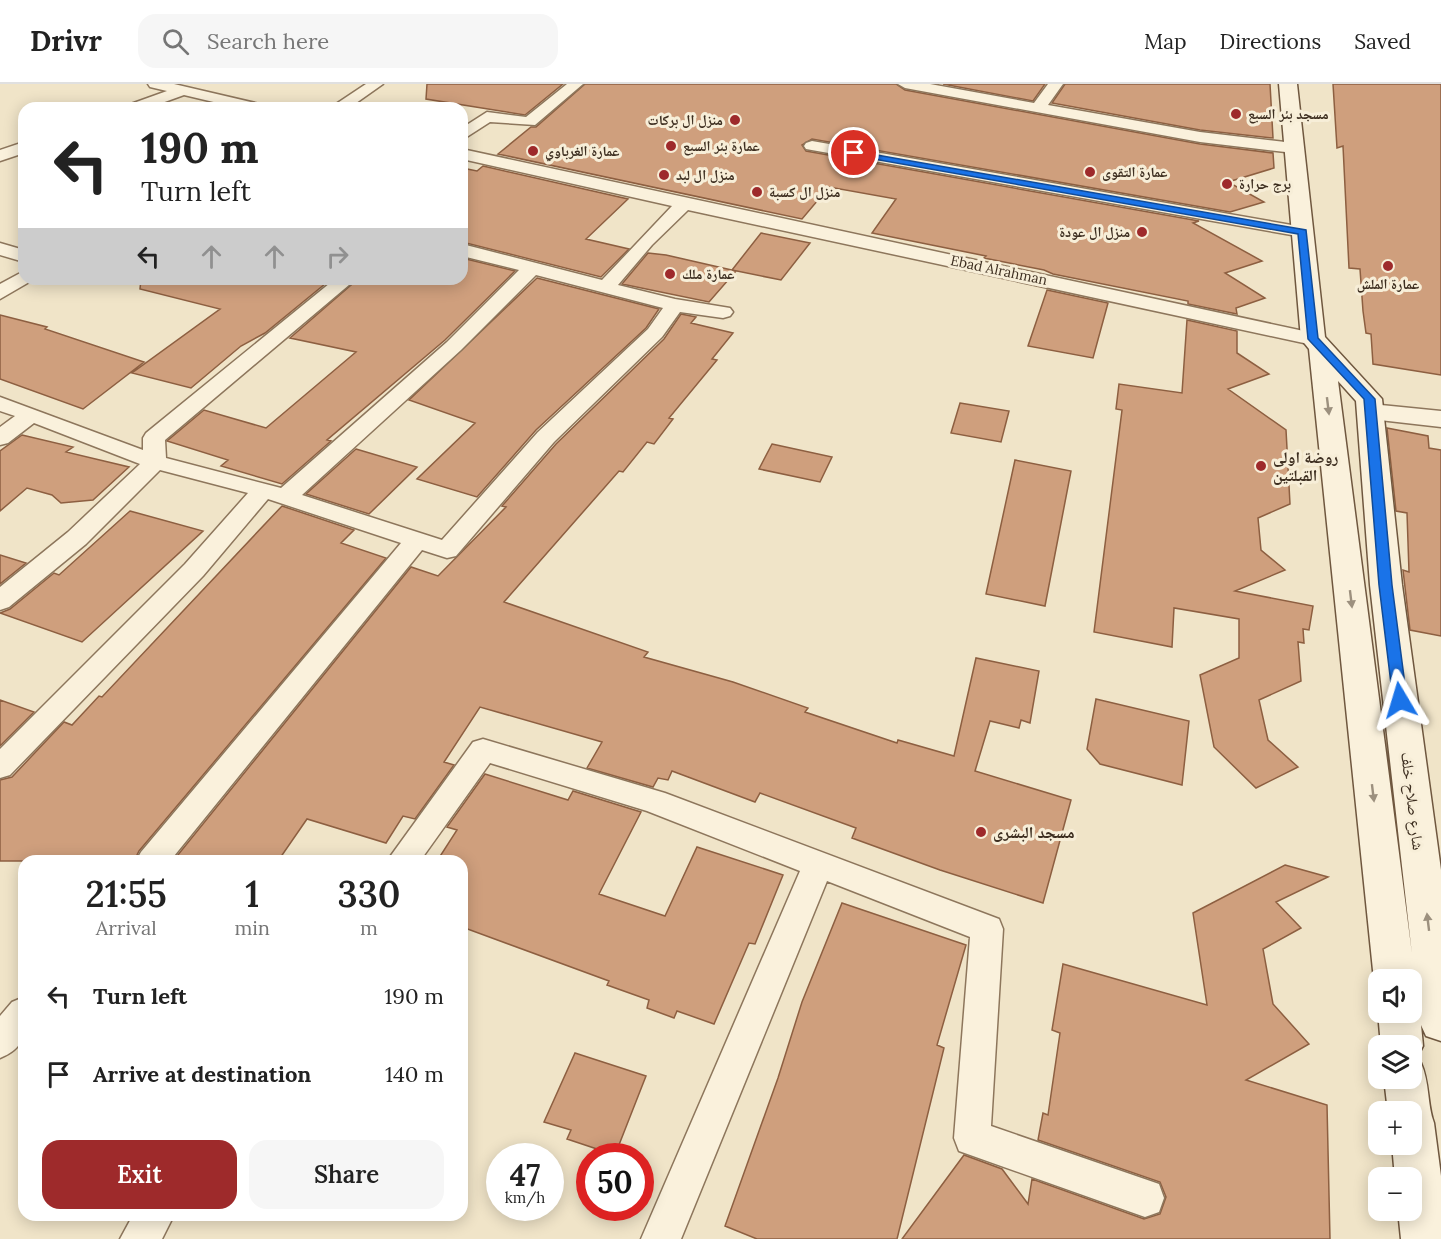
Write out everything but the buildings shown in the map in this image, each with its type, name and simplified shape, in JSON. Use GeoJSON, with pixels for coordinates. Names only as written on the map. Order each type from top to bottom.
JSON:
{"type":"FeatureCollection","features":[{"type":"Feature","properties":{"kind":"main road"},"geometry":{"type":"LineString","coordinates":[[1288,84],[1303,232],[1394,969]]}},
{"type":"Feature","properties":{"kind":"main road","name":"شارع صلاح خلف"},"geometry":{"type":"LineString","coordinates":[[1317,343],[1369,399],[1386,585],[1441,1022]]}},
{"type":"Feature","properties":{"kind":"main road"},"geometry":{"type":"LineString","coordinates":[[1371,412],[1441,418]]}},
{"type":"Feature","properties":{"kind":"main road"},"geometry":{"type":"LineString","coordinates":[[1416,1155],[1425,1239]]}},
{"type":"Feature","properties":{"kind":"street"},"geometry":{"type":"LineString","coordinates":[[154,84],[232,102]]}},
{"type":"Feature","properties":{"kind":"street"},"geometry":{"type":"LineString","coordinates":[[348,102],[376,84]]}},
{"type":"Feature","properties":{"kind":"street"},"geometry":{"type":"LineString","coordinates":[[468,131],[487,117],[530,122],[576,84]]}},
{"type":"Feature","properties":{"kind":"street"},"geometry":{"type":"LineString","coordinates":[[905,84],[1200,136],[1294,148]]}},
{"type":"Feature","properties":{"kind":"street"},"geometry":{"type":"LineString","coordinates":[[1038,108],[1056,84]]}},
{"type":"Feature","properties":{"kind":"street"},"geometry":{"type":"LineString","coordinates":[[151,102],[182,91]]}},
{"type":"Feature","properties":{"kind":"street"},"geometry":{"type":"LineString","coordinates":[[812,146],[1303,232]]}},
{"type":"Feature","properties":{"kind":"street"},"geometry":{"type":"LineString","coordinates":[[0,156],[18,149]]}},
{"type":"Feature","properties":{"kind":"street","name":"Ebad Alrahman"},"geometry":{"type":"LineString","coordinates":[[468,155],[1317,343]]}},
{"type":"Feature","properties":{"kind":"street"},"geometry":{"type":"LineString","coordinates":[[606,286],[646,241],[684,204]]}},
{"type":"Feature","properties":{"kind":"street"},"geometry":{"type":"LineString","coordinates":[[0,249],[18,254]]}},
{"type":"Feature","properties":{"kind":"street"},"geometry":{"type":"LineString","coordinates":[[468,252],[675,304],[723,312]]}},
{"type":"Feature","properties":{"kind":"street"},"geometry":{"type":"LineString","coordinates":[[0,767],[194,570],[273,494],[454,346],[532,268]]}},
{"type":"Feature","properties":{"kind":"street"},"geometry":{"type":"LineString","coordinates":[[0,293],[18,281]]}},
{"type":"Feature","properties":{"kind":"street"},"geometry":{"type":"LineString","coordinates":[[0,601],[77,538],[155,462],[154,438],[340,285]]}},
{"type":"Feature","properties":{"kind":"street"},"geometry":{"type":"LineString","coordinates":[[0,404],[155,462],[273,494],[416,542],[447,550],[546,437],[655,333],[675,304]]}},
{"type":"Feature","properties":{"kind":"street"},"geometry":{"type":"LineString","coordinates":[[0,438],[31,415]]}},
{"type":"Feature","properties":{"kind":"street"},"geometry":{"type":"LineString","coordinates":[[157,855],[416,542]]}},
{"type":"Feature","properties":{"kind":"street"},"geometry":{"type":"LineString","coordinates":[[407,855],[483,750],[654,801],[818,866],[987,929],[972,1138],[1145,1198]]}},
{"type":"Feature","properties":{"kind":"street"},"geometry":{"type":"LineString","coordinates":[[661,1239],[818,866]]}},
{"type":"Feature","properties":{"kind":"street"},"geometry":{"type":"LineString","coordinates":[[0,1042],[18,1020]]}},
{"type":"Feature","properties":{"kind":"street"},"geometry":{"type":"LineString","coordinates":[[140,1239],[151,1221]]}},
{"type":"Feature","properties":{"kind":"place","name":"مسجد بئر السبع"},"geometry":{"type":"Point","coordinates":[1236,114]}},
{"type":"Feature","properties":{"kind":"place","name":"منزل ال بركات"},"geometry":{"type":"Point","coordinates":[735,120]}},
{"type":"Feature","properties":{"kind":"place","name":"عمارة بئر السبع"},"geometry":{"type":"Point","coordinates":[671,146]}},
{"type":"Feature","properties":{"kind":"place","name":"عمارة الغرباوي"},"geometry":{"type":"Point","coordinates":[533,151]}},
{"type":"Feature","properties":{"kind":"place","name":"عمارة التقوى"},"geometry":{"type":"Point","coordinates":[1090,172]}},
{"type":"Feature","properties":{"kind":"place","name":"منزل ال لبد"},"geometry":{"type":"Point","coordinates":[664,175]}},
{"type":"Feature","properties":{"kind":"place","name":"برج حرارة"},"geometry":{"type":"Point","coordinates":[1227,184]}},
{"type":"Feature","properties":{"kind":"place","name":"منزل ال كسبة"},"geometry":{"type":"Point","coordinates":[757,192]}},
{"type":"Feature","properties":{"kind":"place","name":"منزل ال عودة"},"geometry":{"type":"Point","coordinates":[1142,232]}},
{"type":"Feature","properties":{"kind":"place","name":"عمارة الملش"},"geometry":{"type":"Point","coordinates":[1388,266]}},
{"type":"Feature","properties":{"kind":"place","name":"عمارة ملك"},"geometry":{"type":"Point","coordinates":[670,274]}},
{"type":"Feature","properties":{"kind":"place","name":"روضة اولى القبلتين"},"geometry":{"type":"Point","coordinates":[1261,466]}},
{"type":"Feature","properties":{"kind":"place","name":"مسجد البشرى"},"geometry":{"type":"Point","coordinates":[981,832]}},
{"type":"Feature","properties":{"kind":"route"},"geometry":{"type":"LineString","coordinates":[[854,153],[1303,232],[1313,339],[1369,399],[1386,585],[1400,700]]}}]}
